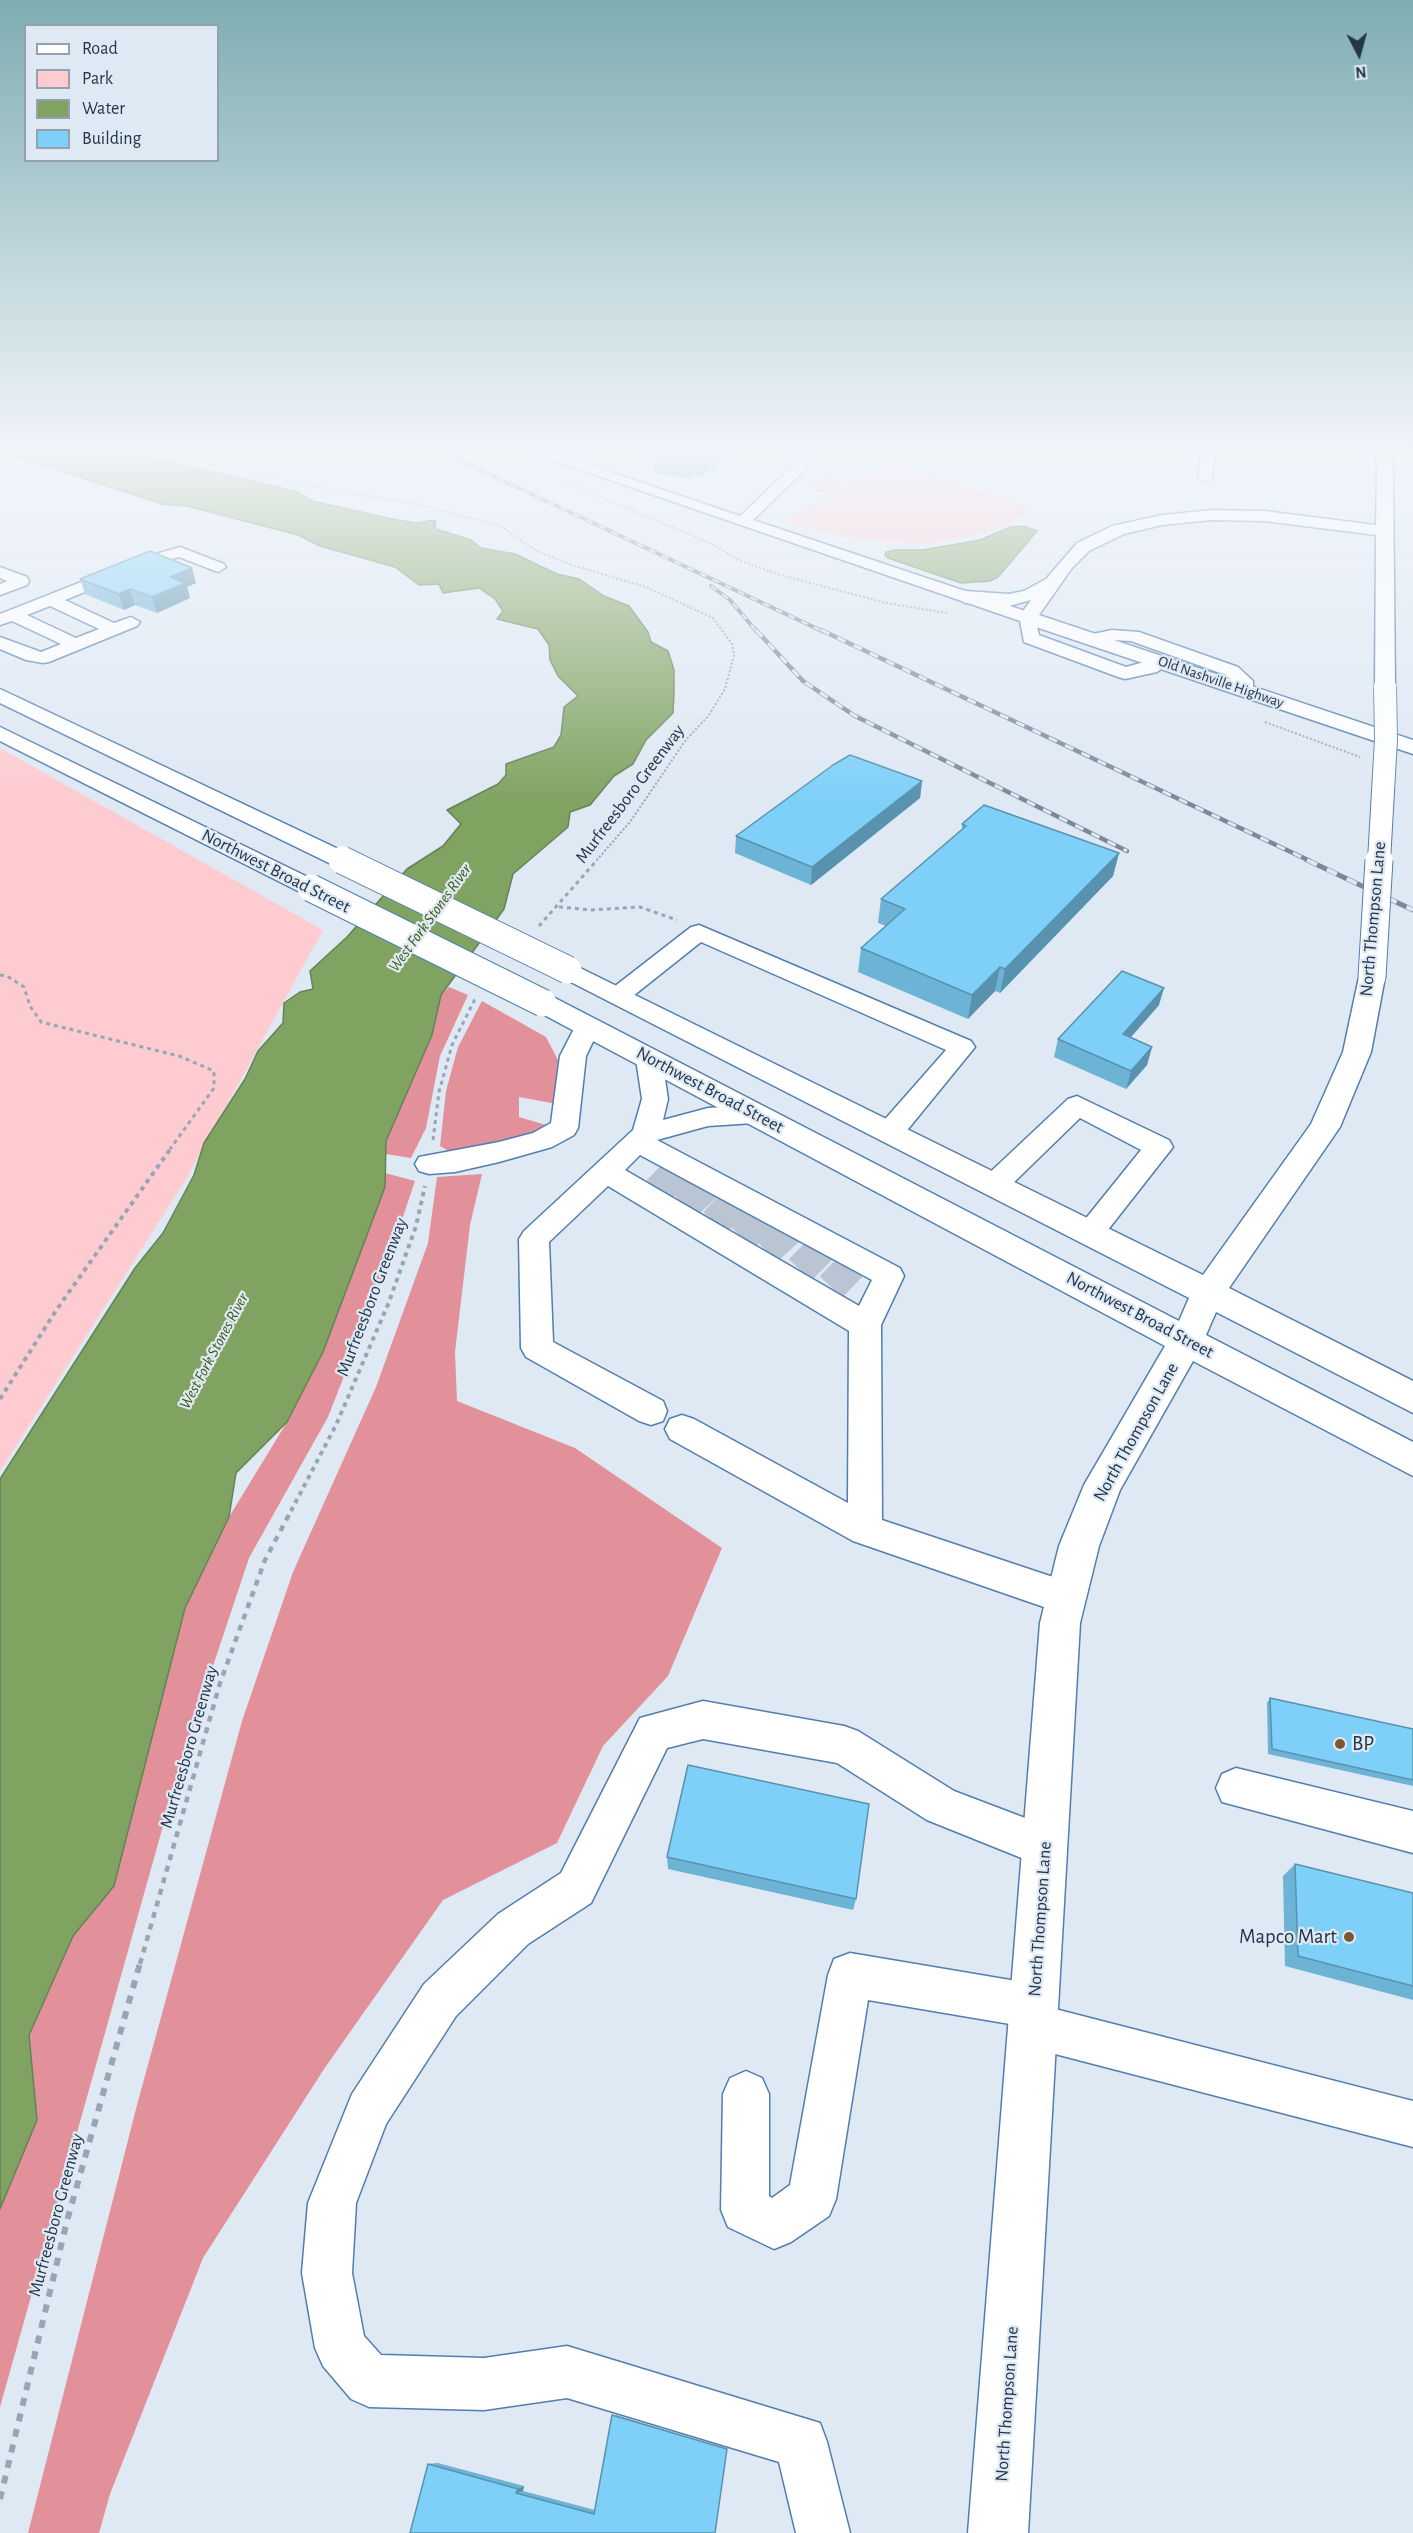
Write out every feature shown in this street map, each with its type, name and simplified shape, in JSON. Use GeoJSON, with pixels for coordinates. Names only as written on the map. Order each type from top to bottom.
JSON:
{"type":"FeatureCollection","features":[{"type":"Feature","properties":{"kind":"main road"},"geometry":{"type":"LineString","coordinates":[[1028,618],[1064,566]]}},
{"type":"Feature","properties":{"kind":"main road","name":"North Thompson Lane"},"geometry":{"type":"LineString","coordinates":[[998,2533],[1053,1698],[1060,1623],[1079,1546],[1103,1485],[1187,1340],[1208,1293],[1325,1127],[1357,1052],[1372,977],[1386,739],[1384,566]]}},
{"type":"Feature","properties":{"kind":"main road"},"geometry":{"type":"LineString","coordinates":[[965,597],[1009,600],[1030,595],[1053,583]]}},
{"type":"Feature","properties":{"kind":"main road","name":"Old Nashville Highway"},"geometry":{"type":"LineString","coordinates":[[1028,618],[1413,747]]}},
{"type":"Feature","properties":{"kind":"main road","name":"Northwest Broad Street"},"geometry":{"type":"LineString","coordinates":[[0,695],[619,995],[1090,1232],[1413,1398]]}},
{"type":"Feature","properties":{"kind":"main road","name":"Northwest Broad Street"},"geometry":{"type":"LineString","coordinates":[[0,733],[543,1003],[1413,1460]]}},
{"type":"Feature","properties":{"kind":"street"},"geometry":{"type":"LineString","coordinates":[[7,617],[135,566]]}},
{"type":"Feature","properties":{"kind":"street"},"geometry":{"type":"LineString","coordinates":[[873,566],[1028,618],[1030,638],[1125,673],[1151,668],[1162,662]]}},
{"type":"Feature","properties":{"kind":"street"},"geometry":{"type":"LineString","coordinates":[[0,572],[21,581],[0,590]]}},
{"type":"Feature","properties":{"kind":"street"},"geometry":{"type":"LineString","coordinates":[[51,600],[114,629]]}},
{"type":"Feature","properties":{"kind":"street"},"geometry":{"type":"LineString","coordinates":[[7,617],[76,645]]}},
{"type":"Feature","properties":{"kind":"street"},"geometry":{"type":"LineString","coordinates":[[0,642],[32,657],[43,658],[131,622]]}},
{"type":"Feature","properties":{"kind":"street"},"geometry":{"type":"LineString","coordinates":[[1094,639],[1112,635],[1133,636],[1172,648],[1232,671],[1244,681],[1244,690]]}},
{"type":"Feature","properties":{"kind":"street"},"geometry":{"type":"LineString","coordinates":[[619,995],[699,932],[962,1047],[890,1132]]}},
{"type":"Feature","properties":{"kind":"street"},"geometry":{"type":"LineString","coordinates":[[429,1164],[455,1162],[499,1152],[542,1140],[564,1128],[573,1056],[587,1026]]}},
{"type":"Feature","properties":{"kind":"street"},"geometry":{"type":"LineString","coordinates":[[642,1138],[655,1099],[649,1059]]}},
{"type":"Feature","properties":{"kind":"street"},"geometry":{"type":"LineString","coordinates":[[995,1184],[1077,1105],[1159,1147],[1090,1232]]}},
{"type":"Feature","properties":{"kind":"street"},"geometry":{"type":"LineString","coordinates":[[651,1411],[537,1348],[534,1239],[642,1138],[708,1117],[754,1114]]}},
{"type":"Feature","properties":{"kind":"street"},"geometry":{"type":"LineString","coordinates":[[642,1138],[680,1168],[855,1261],[889,1276],[865,1325],[865,1530]]}},
{"type":"Feature","properties":{"kind":"street"},"geometry":{"type":"LineString","coordinates":[[606,1172],[667,1202],[825,1293],[865,1325]]}},
{"type":"Feature","properties":{"kind":"street"},"geometry":{"type":"LineString","coordinates":[[682,1429],[865,1530],[1066,1598]]}},
{"type":"Feature","properties":{"kind":"street"},"geometry":{"type":"LineString","coordinates":[[823,2533],[801,2442],[567,2372],[484,2384],[369,2380],[341,2348],[327,2273],[332,2204],[368,2110],[440,2000],[513,1929],[576,1888],[654,1732],[703,1719],[844,1745],[941,1806],[1044,1846]]}},
{"type":"Feature","properties":{"kind":"street"},"geometry":{"type":"LineString","coordinates":[[1236,1788],[1413,1832]]}},
{"type":"Feature","properties":{"kind":"street"},"geometry":{"type":"LineString","coordinates":[[746,2094],[745,2210],[774,2225],[812,2199],[850,1975],[1033,2016],[1413,2124]]}},
{"type":"Feature","properties":{"kind":"path","name":"Murfreesboro Greenway"},"geometry":{"type":"LineString","coordinates":[[534,930],[558,907],[630,822],[686,741],[709,715],[725,690],[734,655],[732,644],[712,618],[646,587],[576,566]]}},
{"type":"Feature","properties":{"kind":"path"},"geometry":{"type":"LineString","coordinates":[[756,566],[886,603],[952,613]]}},
{"type":"Feature","properties":{"kind":"path"},"geometry":{"type":"LineString","coordinates":[[1257,718],[1363,758]]}},
{"type":"Feature","properties":{"kind":"path"},"geometry":{"type":"LineString","coordinates":[[558,907],[592,910],[640,907],[670,916],[699,932]]}},
{"type":"Feature","properties":{"kind":"path"},"geometry":{"type":"LineString","coordinates":[[0,975],[7,976],[24,987],[30,1006],[41,1022],[179,1056],[214,1071],[214,1088],[57,1309],[0,1399]]}},
{"type":"Feature","properties":{"kind":"path","name":"Murfreesboro Greenway"},"geometry":{"type":"LineString","coordinates":[[0,2499],[67,2221],[220,1683],[266,1560],[336,1425],[389,1302],[416,1226],[429,1164],[439,1092],[452,1045],[475,998]]}},
{"type":"Feature","properties":{"kind":"green space"},"geometry":{"type":"Polygon","coordinates":[[[0,748],[323,930],[185,1181],[0,1471],[0,748]]]}},
{"type":"Feature","properties":{"kind":"shaded area"},"geometry":{"type":"Polygon","coordinates":[[[449,987],[468,995],[440,1056],[426,1128],[411,1158],[386,1154],[386,1141],[432,1035],[441,995],[449,987]]]}},
{"type":"Feature","properties":{"kind":"shaded area"},"geometry":{"type":"Polygon","coordinates":[[[482,1001],[546,1037],[559,1062],[557,1104],[519,1097],[519,1117],[546,1125],[534,1135],[458,1156],[440,1146],[446,1091],[458,1047],[482,1001]]]}},
{"type":"Feature","properties":{"kind":"shaded area"},"geometry":{"type":"Polygon","coordinates":[[[385,1173],[415,1181],[381,1282],[328,1417],[249,1558],[181,1762],[0,2407],[0,2209],[37,2120],[29,2035],[73,1936],[114,1886],[185,1608],[229,1517],[287,1422],[323,1352],[385,1187],[385,1173]]]}},
{"type":"Feature","properties":{"kind":"shaded area"},"geometry":{"type":"Polygon","coordinates":[[[482,1174],[470,1225],[455,1352],[457,1401],[575,1448],[722,1548],[668,1676],[603,1746],[557,1843],[443,1900],[324,2069],[203,2258],[110,2494],[99,2533],[28,2533],[137,2105],[242,1721],[293,1572],[376,1387],[428,1243],[437,1177],[482,1174]]]}},
{"type":"Feature","properties":{"kind":"water","name":"West Fork Stones River"},"geometry":{"type":"Polygon","coordinates":[[[392,566],[541,566],[557,574],[579,579],[604,596],[629,606],[648,632],[651,642],[668,651],[674,670],[673,713],[646,740],[633,764],[614,776],[590,805],[570,812],[568,827],[513,874],[504,909],[441,995],[432,1035],[386,1141],[385,1187],[323,1352],[287,1422],[236,1473],[229,1517],[185,1608],[114,1886],[73,1936],[29,2035],[37,2120],[0,2209],[0,1479],[135,1268],[163,1233],[194,1175],[204,1143],[245,1079],[258,1051],[283,1023],[284,1003],[300,992],[313,989],[310,971],[347,937],[407,869],[443,846],[461,824],[447,810],[498,784],[506,775],[506,764],[554,747],[561,735],[564,707],[578,696],[558,676],[550,660],[549,645],[538,629],[497,619],[503,611],[495,599],[479,588],[443,593],[439,584],[419,585],[392,566]]]}},
{"type":"Feature","properties":{"kind":"water"},"geometry":{"type":"Polygon","coordinates":[[[912,566],[1007,566],[998,577],[990,581],[961,583],[912,566]]]}},
{"type":"Feature","properties":{"kind":"building"},"geometry":{"type":"Polygon","coordinates":[[[112,566],[192,568],[170,577],[185,583],[152,597],[130,589],[119,594],[80,579],[112,566]]]}},
{"type":"Feature","properties":{"kind":"building"},"geometry":{"type":"Polygon","coordinates":[[[850,755],[922,781],[812,867],[736,836],[833,765],[850,755]]]}},
{"type":"Feature","properties":{"kind":"building"},"geometry":{"type":"Polygon","coordinates":[[[984,805],[1119,853],[1005,969],[1000,967],[972,995],[861,948],[905,909],[881,899],[966,826],[962,824],[984,805]]]}},
{"type":"Feature","properties":{"kind":"building"},"geometry":{"type":"Polygon","coordinates":[[[1122,971],[1164,988],[1123,1034],[1152,1047],[1131,1071],[1058,1039],[1122,971]]]}},
{"type":"Feature","properties":{"kind":"building","name":"BP"},"geometry":{"type":"Polygon","coordinates":[[[1270,1698],[1413,1729],[1413,1780],[1272,1749],[1270,1698]]]}},
{"type":"Feature","properties":{"kind":"building"},"geometry":{"type":"Polygon","coordinates":[[[688,1765],[869,1804],[856,1899],[667,1857],[688,1765]]]}},
{"type":"Feature","properties":{"kind":"building","name":"Mapco Mart"},"geometry":{"type":"Polygon","coordinates":[[[1295,1864],[1413,1893],[1413,1986],[1298,1956],[1295,1864]]]}},
{"type":"Feature","properties":{"kind":"building"},"geometry":{"type":"Polygon","coordinates":[[[612,2415],[727,2449],[715,2533],[410,2533],[428,2464],[518,2489],[516,2493],[594,2514],[612,2415]]]}},
{"type":"Feature","properties":{"kind":"tunnel"},"geometry":{"type":"LineString","coordinates":[[658,1191],[678,1170]]}},
{"type":"Feature","properties":{"kind":"tunnel"},"geometry":{"type":"LineString","coordinates":[[684,1206],[708,1185]]}},
{"type":"Feature","properties":{"kind":"tunnel"},"geometry":{"type":"LineString","coordinates":[[714,1223],[738,1200]]}},
{"type":"Feature","properties":{"kind":"tunnel"},"geometry":{"type":"LineString","coordinates":[[742,1238],[765,1215]]}},
{"type":"Feature","properties":{"kind":"tunnel"},"geometry":{"type":"LineString","coordinates":[[766,1251],[789,1230]]}},
{"type":"Feature","properties":{"kind":"tunnel"},"geometry":{"type":"LineString","coordinates":[[800,1270],[823,1247]]}},
{"type":"Feature","properties":{"kind":"tunnel"},"geometry":{"type":"LineString","coordinates":[[831,1287],[853,1264]]}},
{"type":"Feature","properties":{"kind":"railway"},"geometry":{"type":"LineString","coordinates":[[685,566],[824,632]]}},
{"type":"Feature","properties":{"kind":"railway"},"geometry":{"type":"LineString","coordinates":[[711,586],[730,600],[757,632]]}},
{"type":"Feature","properties":{"kind":"railway"},"geometry":{"type":"LineString","coordinates":[[756,630],[803,681],[855,716],[1127,851]]}},
{"type":"Feature","properties":{"kind":"railway"},"geometry":{"type":"LineString","coordinates":[[821,630],[1310,861]]}},
{"type":"Feature","properties":{"kind":"railway"},"geometry":{"type":"LineString","coordinates":[[1307,860],[1413,910]]}},
{"type":"Feature","properties":{"kind":"place","name":"BP"},"geometry":{"type":"Point","coordinates":[1340,1744]}},
{"type":"Feature","properties":{"kind":"place","name":"Mapco Mart"},"geometry":{"type":"Point","coordinates":[1349,1937]}}]}
